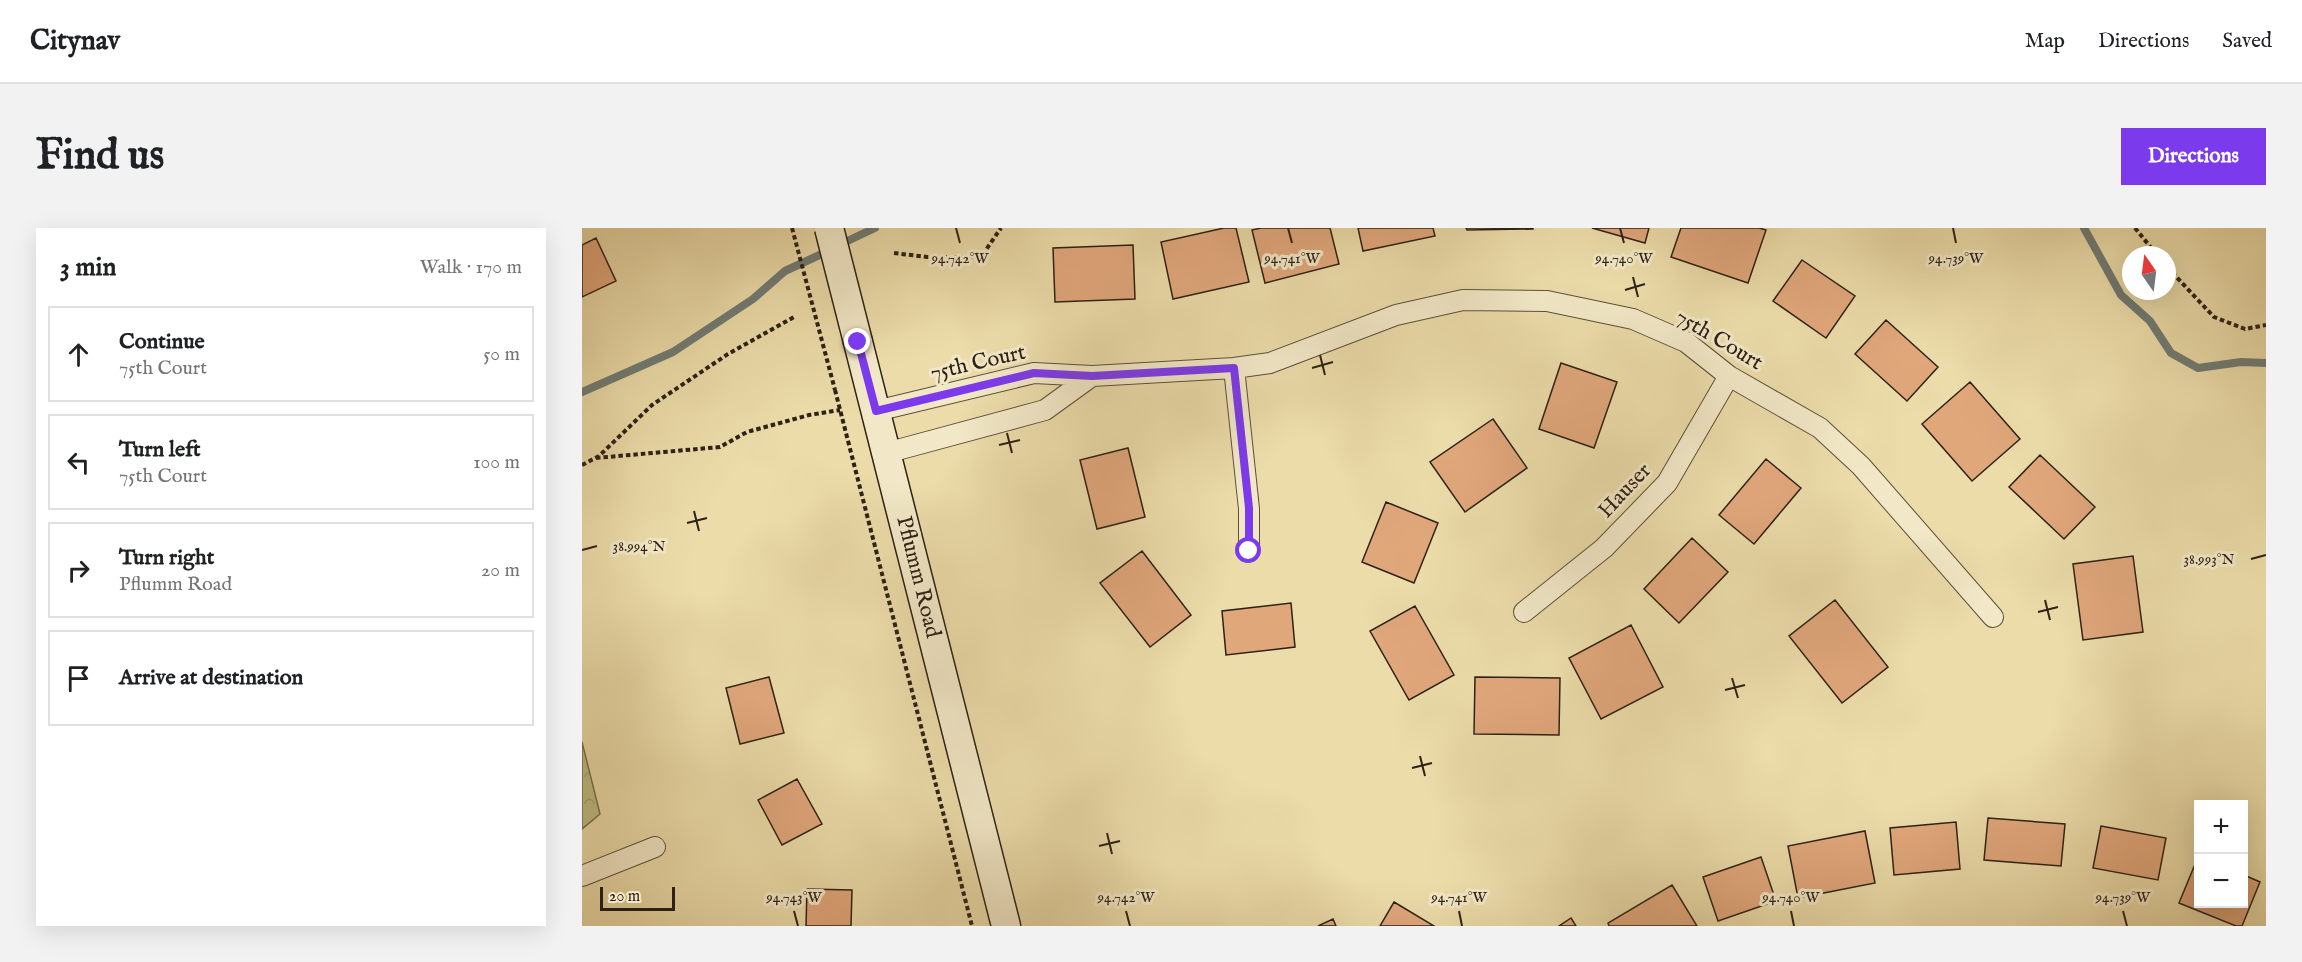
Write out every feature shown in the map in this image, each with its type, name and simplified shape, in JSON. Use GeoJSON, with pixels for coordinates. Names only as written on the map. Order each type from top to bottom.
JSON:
{"type":"FeatureCollection","features":[{"type":"Feature","properties":{"kind":"main road","name":"Pflumm Road"},"geometry":{"type":"LineString","coordinates":[[829,228],[1006,926]]}},
{"type":"Feature","properties":{"kind":"street","name":"75th Court"},"geometry":{"type":"LineString","coordinates":[[876,411],[1034,373],[1092,376],[1234,368],[1270,363],[1396,315],[1463,300],[1547,301],[1633,319],[1686,342],[1729,376],[1820,428],[1861,466],[1993,616]]}},
{"type":"Feature","properties":{"kind":"street"},"geometry":{"type":"LineString","coordinates":[[1234,368],[1249,508],[1249,551]]}},
{"type":"Feature","properties":{"kind":"street"},"geometry":{"type":"LineString","coordinates":[[886,453],[1045,410],[1092,376]]}},
{"type":"Feature","properties":{"kind":"street","name":"Hauser"},"geometry":{"type":"LineString","coordinates":[[1524,612],[1605,548],[1667,483],[1729,376]]}},
{"type":"Feature","properties":{"kind":"street"},"geometry":{"type":"LineString","coordinates":[[582,876],[655,847]]}},
{"type":"Feature","properties":{"kind":"path"},"geometry":{"type":"LineString","coordinates":[[792,228],[972,926]]}},
{"type":"Feature","properties":{"kind":"path"},"geometry":{"type":"LineString","coordinates":[[894,253],[927,257],[981,257],[1001,228]]}},
{"type":"Feature","properties":{"kind":"path"},"geometry":{"type":"LineString","coordinates":[[2135,228],[2150,246]]}},
{"type":"Feature","properties":{"kind":"path"},"geometry":{"type":"LineString","coordinates":[[2176,277],[2214,317],[2245,329],[2266,325]]}},
{"type":"Feature","properties":{"kind":"path"},"geometry":{"type":"LineString","coordinates":[[582,465],[596,458],[652,405],[728,354],[794,316]]}},
{"type":"Feature","properties":{"kind":"path"},"geometry":{"type":"LineString","coordinates":[[596,458],[720,447],[747,432],[840,410]]}},
{"type":"Feature","properties":{"kind":"green space"},"geometry":{"type":"Polygon","coordinates":[[[582,742],[600,814],[582,829],[582,742]]]}},
{"type":"Feature","properties":{"kind":"building"},"geometry":{"type":"Polygon","coordinates":[[[1224,228],[1236,228],[1249,282],[1173,299],[1161,242],[1224,228]]]}},
{"type":"Feature","properties":{"kind":"building"},"geometry":{"type":"Polygon","coordinates":[[[1330,228],[1339,264],[1265,283],[1252,230],[1330,228]]]}},
{"type":"Feature","properties":{"kind":"building"},"geometry":{"type":"Polygon","coordinates":[[[1358,228],[1433,228],[1435,236],[1363,251],[1358,228]]]}},
{"type":"Feature","properties":{"kind":"building"},"geometry":{"type":"Polygon","coordinates":[[[1466,228],[1533,228],[1533,229],[1467,230],[1466,228]]]}},
{"type":"Feature","properties":{"kind":"building"},"geometry":{"type":"Polygon","coordinates":[[[1592,228],[1649,228],[1645,243],[1592,228]]]}},
{"type":"Feature","properties":{"kind":"building"},"geometry":{"type":"Polygon","coordinates":[[[1681,228],[1759,228],[1766,230],[1748,283],[1671,257],[1681,228]]]}},
{"type":"Feature","properties":{"kind":"building"},"geometry":{"type":"Polygon","coordinates":[[[596,238],[616,281],[582,297],[582,245],[596,238]]]}},
{"type":"Feature","properties":{"kind":"building"},"geometry":{"type":"Polygon","coordinates":[[[1133,245],[1135,299],[1055,302],[1053,248],[1133,245]]]}},
{"type":"Feature","properties":{"kind":"building"},"geometry":{"type":"Polygon","coordinates":[[[1802,260],[1855,296],[1826,338],[1773,301],[1802,260]]]}},
{"type":"Feature","properties":{"kind":"building"},"geometry":{"type":"Polygon","coordinates":[[[1886,320],[1938,367],[1907,401],[1855,354],[1886,320]]]}},
{"type":"Feature","properties":{"kind":"building"},"geometry":{"type":"Polygon","coordinates":[[[1561,363],[1617,382],[1594,448],[1539,429],[1561,363]]]}},
{"type":"Feature","properties":{"kind":"building"},"geometry":{"type":"Polygon","coordinates":[[[1970,382],[2020,439],[1972,481],[1922,424],[1970,382]]]}},
{"type":"Feature","properties":{"kind":"building"},"geometry":{"type":"Polygon","coordinates":[[[1493,419],[1527,468],[1465,512],[1430,462],[1493,419]]]}},
{"type":"Feature","properties":{"kind":"building"},"geometry":{"type":"Polygon","coordinates":[[[1128,448],[1145,517],[1097,529],[1080,460],[1128,448]]]}},
{"type":"Feature","properties":{"kind":"building"},"geometry":{"type":"Polygon","coordinates":[[[2040,455],[2095,507],[2064,539],[2009,487],[2040,455]]]}},
{"type":"Feature","properties":{"kind":"building"},"geometry":{"type":"Polygon","coordinates":[[[1766,459],[1801,488],[1754,544],[1719,515],[1766,459]]]}},
{"type":"Feature","properties":{"kind":"building"},"geometry":{"type":"Polygon","coordinates":[[[1386,502],[1438,523],[1414,583],[1362,562],[1386,502]]]}},
{"type":"Feature","properties":{"kind":"building"},"geometry":{"type":"Polygon","coordinates":[[[1692,538],[1728,572],[1679,623],[1644,589],[1692,538]]]}},
{"type":"Feature","properties":{"kind":"building"},"geometry":{"type":"Polygon","coordinates":[[[1142,551],[1191,615],[1150,647],[1100,583],[1142,551]]]}},
{"type":"Feature","properties":{"kind":"building"},"geometry":{"type":"Polygon","coordinates":[[[2133,556],[2143,632],[2083,640],[2073,564],[2133,556]]]}},
{"type":"Feature","properties":{"kind":"building"},"geometry":{"type":"Polygon","coordinates":[[[1835,600],[1888,667],[1842,703],[1789,636],[1835,600]]]}},
{"type":"Feature","properties":{"kind":"building"},"geometry":{"type":"Polygon","coordinates":[[[1291,603],[1295,647],[1226,655],[1222,611],[1291,603]]]}},
{"type":"Feature","properties":{"kind":"building"},"geometry":{"type":"Polygon","coordinates":[[[1415,606],[1454,675],[1409,700],[1370,631],[1415,606]]]}},
{"type":"Feature","properties":{"kind":"building"},"geometry":{"type":"Polygon","coordinates":[[[1631,625],[1663,687],[1601,719],[1569,658],[1631,625]]]}},
{"type":"Feature","properties":{"kind":"building"},"geometry":{"type":"Polygon","coordinates":[[[769,677],[784,733],[740,744],[726,688],[769,677]]]}},
{"type":"Feature","properties":{"kind":"building"},"geometry":{"type":"Polygon","coordinates":[[[1475,677],[1560,678],[1559,735],[1474,734],[1475,677]]]}},
{"type":"Feature","properties":{"kind":"building"},"geometry":{"type":"Polygon","coordinates":[[[797,779],[822,824],[782,845],[758,800],[797,779]]]}},
{"type":"Feature","properties":{"kind":"building"},"geometry":{"type":"Polygon","coordinates":[[[1988,818],[2065,824],[2061,866],[1984,860],[1988,818]]]}},
{"type":"Feature","properties":{"kind":"building"},"geometry":{"type":"Polygon","coordinates":[[[1956,822],[1960,869],[1894,875],[1890,828],[1956,822]]]}},
{"type":"Feature","properties":{"kind":"building"},"geometry":{"type":"Polygon","coordinates":[[[2101,826],[2166,838],[2158,880],[2093,868],[2101,826]]]}},
{"type":"Feature","properties":{"kind":"building"},"geometry":{"type":"Polygon","coordinates":[[[1865,831],[1875,883],[1798,898],[1788,846],[1865,831]]]}},
{"type":"Feature","properties":{"kind":"building"},"geometry":{"type":"Polygon","coordinates":[[[1761,857],[1776,901],[1718,921],[1703,877],[1761,857]]]}},
{"type":"Feature","properties":{"kind":"building"},"geometry":{"type":"Polygon","coordinates":[[[2194,867],[2194,908],[2248,908],[2248,877],[2260,882],[2242,926],[2236,926],[2179,903],[2194,867]]]}},
{"type":"Feature","properties":{"kind":"building"},"geometry":{"type":"Polygon","coordinates":[[[1672,885],[1697,926],[1609,926],[1608,923],[1672,885]]]}},
{"type":"Feature","properties":{"kind":"building"},"geometry":{"type":"Polygon","coordinates":[[[807,889],[852,890],[851,926],[806,926],[807,889]]]}},
{"type":"Feature","properties":{"kind":"building"},"geometry":{"type":"Polygon","coordinates":[[[1394,902],[1434,926],[1380,926],[1394,902]]]}},
{"type":"Feature","properties":{"kind":"building"},"geometry":{"type":"Polygon","coordinates":[[[1571,918],[1576,926],[1559,926],[1571,918]]]}},
{"type":"Feature","properties":{"kind":"building"},"geometry":{"type":"Polygon","coordinates":[[[1333,919],[1336,926],[1318,926],[1333,919]]]}},
{"type":"Feature","properties":{"kind":"waterway"},"geometry":{"type":"LineString","coordinates":[[839,245],[875,228]]}},
{"type":"Feature","properties":{"kind":"waterway"},"geometry":{"type":"LineString","coordinates":[[2084,228],[2121,295],[2150,321],[2171,353],[2198,368],[2241,362],[2266,363]]}},
{"type":"Feature","properties":{"kind":"waterway"},"geometry":{"type":"LineString","coordinates":[[582,392],[673,352],[753,299],[785,271],[828,251]]}},
{"type":"Feature","properties":{"kind":"route"},"geometry":{"type":"LineString","coordinates":[[858,342],[876,411],[1034,373],[1092,376],[1234,368],[1241,452],[1249,508],[1249,551]]}}]}
